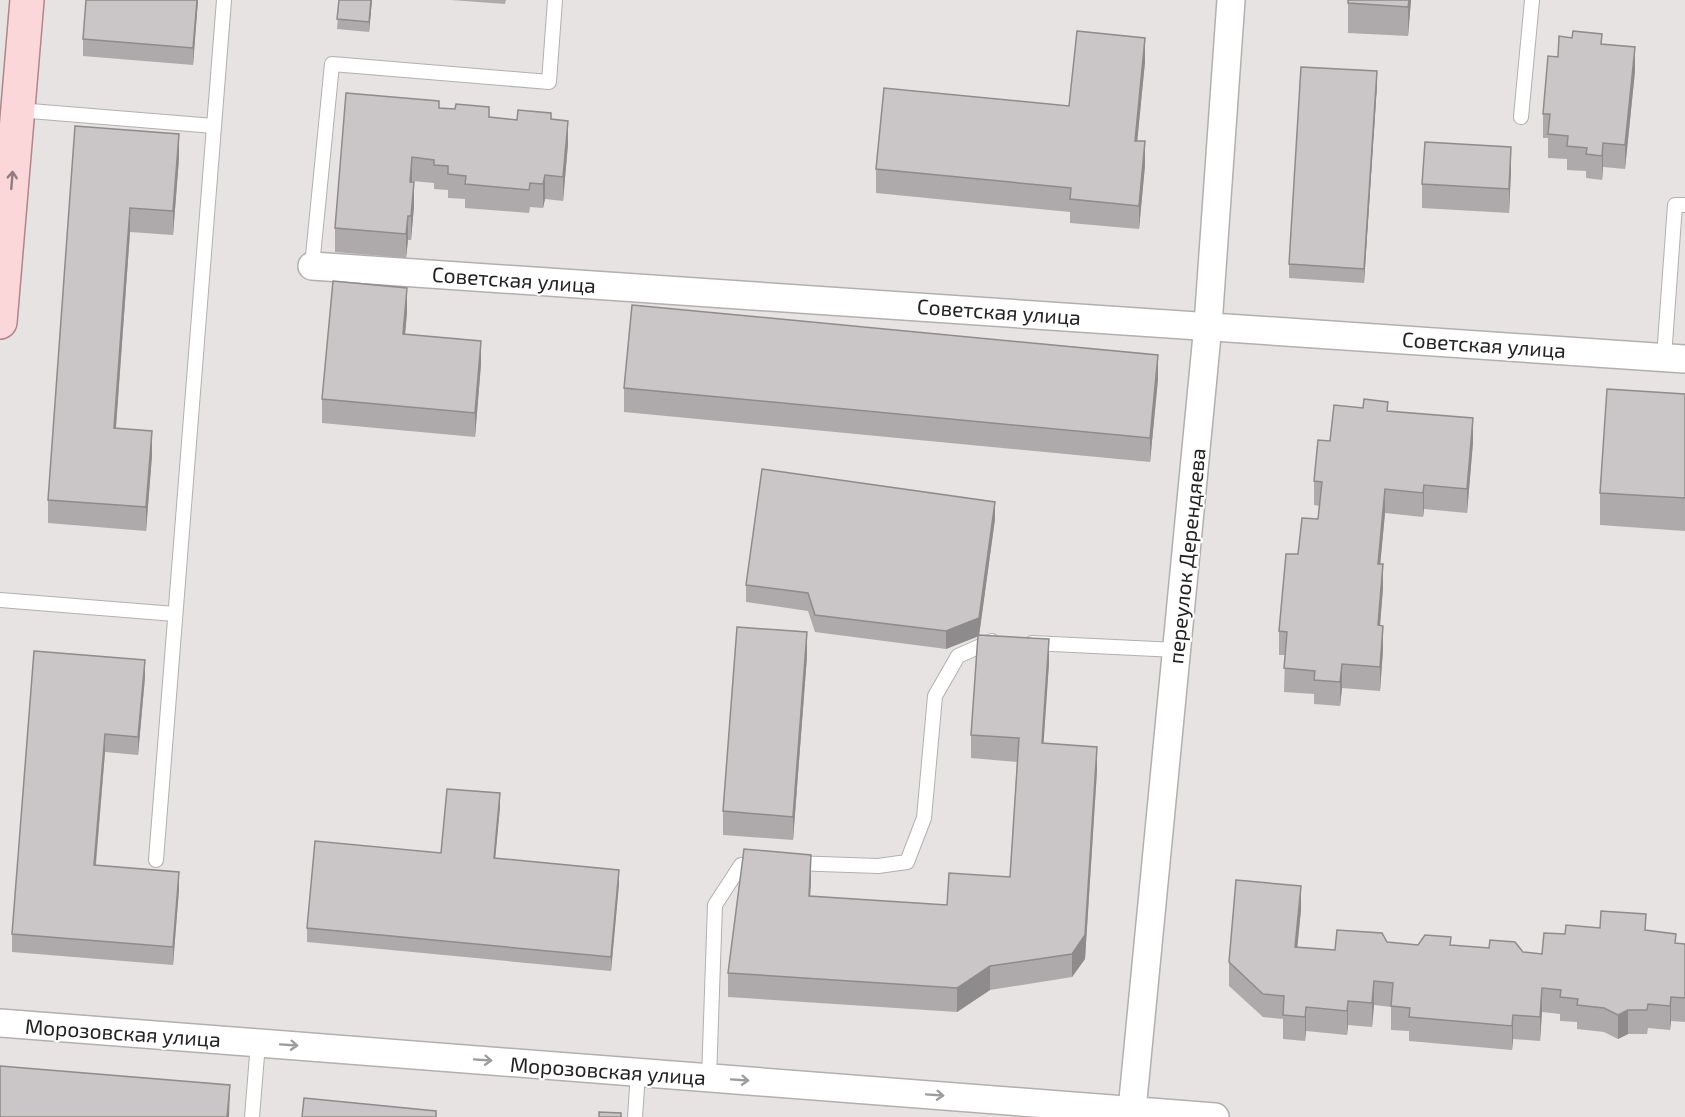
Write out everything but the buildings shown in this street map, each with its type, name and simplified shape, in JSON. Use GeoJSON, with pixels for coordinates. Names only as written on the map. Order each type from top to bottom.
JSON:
{"type":"FeatureCollection","features":[{"type":"Feature","properties":{"kind":"main road"},"geometry":{"type":"LineString","coordinates":[[0,322],[27,0]]}},
{"type":"Feature","properties":{"kind":"street","name":"переулок Дерендяева"},"geometry":{"type":"LineString","coordinates":[[1132,1110],[1208,325],[1231,0]]}},
{"type":"Feature","properties":{"kind":"street","name":"Советская улица"},"geometry":{"type":"LineString","coordinates":[[312,266],[1675,358]]}},
{"type":"Feature","properties":{"kind":"street","name":"Морозовская улица"},"geometry":{"type":"LineString","coordinates":[[0,1023],[1215,1117]]}},
{"type":"Feature","properties":{"kind":"lane"},"geometry":{"type":"LineString","coordinates":[[156,860],[225,0]]}},
{"type":"Feature","properties":{"kind":"lane"},"geometry":{"type":"LineString","coordinates":[[312,266],[332,64],[549,82],[555,0]]}},
{"type":"Feature","properties":{"kind":"lane"},"geometry":{"type":"LineString","coordinates":[[1521,117],[1532,0]]}},
{"type":"Feature","properties":{"kind":"lane"},"geometry":{"type":"LineString","coordinates":[[18,110],[214,126]]}},
{"type":"Feature","properties":{"kind":"lane"},"geometry":{"type":"LineString","coordinates":[[1675,358],[1675,205],[1685,205]]}},
{"type":"Feature","properties":{"kind":"lane"},"geometry":{"type":"LineString","coordinates":[[0,600],[175,615]]}},
{"type":"Feature","properties":{"kind":"lane"},"geometry":{"type":"LineString","coordinates":[[708,1078],[715,905],[741,865],[777,863],[878,866],[907,862],[924,818],[936,696],[958,656],[990,641],[1176,650]]}},
{"type":"Feature","properties":{"kind":"lane"},"geometry":{"type":"LineString","coordinates":[[252,1117],[258,1043]]}},
{"type":"Feature","properties":{"kind":"lane"},"geometry":{"type":"LineString","coordinates":[[635,1117],[638,1072]]}}]}
